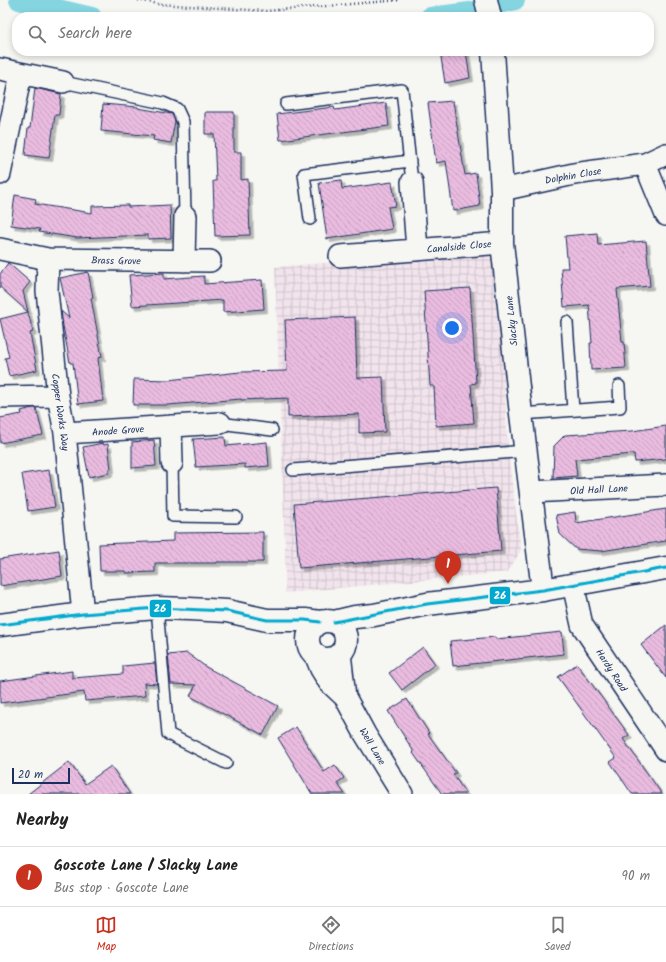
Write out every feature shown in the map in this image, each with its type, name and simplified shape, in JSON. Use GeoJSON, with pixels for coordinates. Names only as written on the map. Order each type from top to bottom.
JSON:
{"type":"FeatureCollection","features":[{"type":"Feature","properties":{"kind":"street"},"geometry":{"type":"LineString","coordinates":[[486,0],[489,12]]}},
{"type":"Feature","properties":{"kind":"street","name":"Slacky Lane"},"geometry":{"type":"LineString","coordinates":[[493,56],[502,190],[502,242],[521,414],[543,590]]}},
{"type":"Feature","properties":{"kind":"street"},"geometry":{"type":"LineString","coordinates":[[0,69],[63,82]]}},
{"type":"Feature","properties":{"kind":"street"},"geometry":{"type":"LineString","coordinates":[[0,174],[21,74]]}},
{"type":"Feature","properties":{"kind":"street","name":"Dolphin Close"},"geometry":{"type":"LineString","coordinates":[[502,190],[574,174],[645,164],[666,154]]}},
{"type":"Feature","properties":{"kind":"street"},"geometry":{"type":"LineString","coordinates":[[645,164],[666,215]]}},
{"type":"Feature","properties":{"kind":"street","name":"Canalside Close"},"geometry":{"type":"LineString","coordinates":[[412,182],[417,250]]}},
{"type":"Feature","properties":{"kind":"street"},"geometry":{"type":"LineString","coordinates":[[184,261],[185,216]]}},
{"type":"Feature","properties":{"kind":"street","name":"Canalside Close"},"geometry":{"type":"LineString","coordinates":[[340,256],[502,242]]}},
{"type":"Feature","properties":{"kind":"street"},"geometry":{"type":"LineString","coordinates":[[0,249],[48,259]]}},
{"type":"Feature","properties":{"kind":"street","name":"Brass Grove"},"geometry":{"type":"LineString","coordinates":[[48,259],[210,261]]}},
{"type":"Feature","properties":{"kind":"street","name":"Copper Works Way"},"geometry":{"type":"LineString","coordinates":[[48,259],[47,291],[83,614]]}},
{"type":"Feature","properties":{"kind":"street"},"geometry":{"type":"LineString","coordinates":[[0,396],[58,396]]}},
{"type":"Feature","properties":{"kind":"street","name":"Anode Grove"},"geometry":{"type":"LineString","coordinates":[[64,433],[220,423]]}},
{"type":"Feature","properties":{"kind":"street"},"geometry":{"type":"LineString","coordinates":[[171,426],[172,463]]}},
{"type":"Feature","properties":{"kind":"street","name":"Old Hall Lane"},"geometry":{"type":"LineString","coordinates":[[531,492],[666,485]]}},
{"type":"Feature","properties":{"kind":"street"},"geometry":{"type":"LineString","coordinates":[[313,651],[308,640],[310,632],[314,626],[327,622],[374,615],[427,604],[543,590],[666,568]]}},
{"type":"Feature","properties":{"kind":"street","name":"Hardy Road"},"geometry":{"type":"LineString","coordinates":[[573,584],[582,625],[666,750]]}},
{"type":"Feature","properties":{"kind":"street"},"geometry":{"type":"LineString","coordinates":[[0,625],[83,614],[157,608],[227,611],[267,620],[306,620],[327,622],[341,627],[345,634],[343,647]]}},
{"type":"Feature","properties":{"kind":"street"},"geometry":{"type":"LineString","coordinates":[[267,620],[322,658],[328,658],[335,657],[374,615]]}},
{"type":"Feature","properties":{"kind":"street","name":"Well Lane"},"geometry":{"type":"LineString","coordinates":[[343,647],[345,697]]}},
{"type":"Feature","properties":{"kind":"street","name":"Well Lane"},"geometry":{"type":"LineString","coordinates":[[313,651],[329,682],[345,697],[365,734],[402,794]]}},
{"type":"Feature","properties":{"kind":"lane"},"geometry":{"type":"LineString","coordinates":[[63,82],[163,103],[177,109],[183,122],[185,216]]}},
{"type":"Feature","properties":{"kind":"lane"},"geometry":{"type":"LineString","coordinates":[[286,104],[402,90],[412,182]]}},
{"type":"Feature","properties":{"kind":"lane"},"geometry":{"type":"LineString","coordinates":[[310,218],[304,174],[410,161]]}},
{"type":"Feature","properties":{"kind":"lane"},"geometry":{"type":"LineString","coordinates":[[567,322],[573,410]]}},
{"type":"Feature","properties":{"kind":"lane"},"geometry":{"type":"LineString","coordinates":[[521,414],[620,407],[619,386]]}},
{"type":"Feature","properties":{"kind":"lane"},"geometry":{"type":"LineString","coordinates":[[220,423],[272,430]]}},
{"type":"Feature","properties":{"kind":"lane"},"geometry":{"type":"LineString","coordinates":[[293,470],[526,451]]}},
{"type":"Feature","properties":{"kind":"lane"},"geometry":{"type":"LineString","coordinates":[[172,463],[173,516],[236,517]]}},
{"type":"Feature","properties":{"kind":"lane"},"geometry":{"type":"LineString","coordinates":[[157,608],[168,734],[226,763]]}},
{"type":"Feature","properties":{"kind":"path"},"geometry":{"type":"LineString","coordinates":[[138,0],[158,4],[266,11],[400,0]]}},
{"type":"Feature","properties":{"kind":"shaded area"},"geometry":{"type":"Polygon","coordinates":[[[498,249],[508,452],[521,550],[508,572],[285,593],[285,545],[275,267],[498,249]]]}},
{"type":"Feature","properties":{"kind":"building"},"geometry":{"type":"Polygon","coordinates":[[[441,56],[467,56],[470,78],[445,83],[441,56]]]}},
{"type":"Feature","properties":{"kind":"building"},"geometry":{"type":"Polygon","coordinates":[[[35,88],[61,94],[59,115],[55,115],[49,158],[25,155],[35,88]]]}},
{"type":"Feature","properties":{"kind":"building"},"geometry":{"type":"Polygon","coordinates":[[[453,101],[465,175],[476,173],[480,206],[453,211],[446,161],[436,163],[428,103],[453,101]]]}},
{"type":"Feature","properties":{"kind":"building"},"geometry":{"type":"Polygon","coordinates":[[[386,103],[389,126],[280,140],[277,114],[334,107],[335,110],[386,103]]]}},
{"type":"Feature","properties":{"kind":"building"},"geometry":{"type":"Polygon","coordinates":[[[103,104],[138,107],[172,114],[175,121],[171,143],[153,140],[154,136],[101,131],[103,104]]]}},
{"type":"Feature","properties":{"kind":"building"},"geometry":{"type":"Polygon","coordinates":[[[205,112],[234,112],[234,152],[241,152],[241,180],[248,179],[250,235],[215,236],[213,181],[216,181],[214,134],[205,134],[205,112]]]}},
{"type":"Feature","properties":{"kind":"building"},"geometry":{"type":"Polygon","coordinates":[[[341,180],[342,189],[392,182],[396,206],[388,207],[392,229],[327,239],[319,183],[341,180]]]}},
{"type":"Feature","properties":{"kind":"building"},"geometry":{"type":"Polygon","coordinates":[[[15,195],[36,199],[35,204],[92,213],[92,206],[128,205],[128,207],[170,205],[171,238],[148,239],[148,235],[77,238],[39,232],[40,229],[11,225],[15,195]]]}},
{"type":"Feature","properties":{"kind":"building"},"geometry":{"type":"Polygon","coordinates":[[[597,233],[598,245],[646,241],[650,286],[617,289],[626,368],[591,370],[590,343],[592,343],[589,305],[564,307],[561,268],[568,268],[565,236],[597,233]]]}},
{"type":"Feature","properties":{"kind":"building"},"geometry":{"type":"Polygon","coordinates":[[[8,263],[30,282],[23,291],[28,312],[0,287],[0,274],[8,263]]]}},
{"type":"Feature","properties":{"kind":"building"},"geometry":{"type":"Polygon","coordinates":[[[88,272],[93,297],[91,298],[102,357],[98,358],[103,401],[78,404],[73,363],[70,363],[63,326],[61,311],[69,318],[60,278],[88,272]]]}},
{"type":"Feature","properties":{"kind":"building"},"geometry":{"type":"Polygon","coordinates":[[[164,273],[164,279],[204,276],[204,284],[262,280],[264,309],[223,312],[223,300],[132,306],[129,275],[164,273]]]}},
{"type":"Feature","properties":{"kind":"building"},"geometry":{"type":"Polygon","coordinates":[[[470,288],[476,383],[471,384],[474,423],[436,426],[434,386],[430,386],[424,291],[470,288]]]}},
{"type":"Feature","properties":{"kind":"building"},"geometry":{"type":"Polygon","coordinates":[[[28,312],[33,332],[30,333],[37,370],[9,376],[5,358],[9,357],[0,319],[28,312]]]}},
{"type":"Feature","properties":{"kind":"building"},"geometry":{"type":"Polygon","coordinates":[[[355,317],[357,378],[383,377],[385,432],[359,433],[359,414],[288,417],[288,398],[241,399],[168,405],[133,405],[134,379],[168,380],[240,372],[287,371],[285,320],[355,317]]]}},
{"type":"Feature","properties":{"kind":"building"},"geometry":{"type":"Polygon","coordinates":[[[36,408],[43,435],[0,443],[0,418],[22,414],[21,411],[36,408]]]}},
{"type":"Feature","properties":{"kind":"building"},"geometry":{"type":"Polygon","coordinates":[[[666,426],[666,459],[635,462],[634,454],[575,459],[577,476],[553,478],[554,446],[565,435],[632,431],[666,426]]]}},
{"type":"Feature","properties":{"kind":"building"},"geometry":{"type":"Polygon","coordinates":[[[225,437],[226,446],[267,442],[269,466],[245,468],[245,464],[196,467],[193,439],[225,437]]]}},
{"type":"Feature","properties":{"kind":"building"},"geometry":{"type":"Polygon","coordinates":[[[154,440],[156,466],[132,468],[132,442],[154,440]]]}},
{"type":"Feature","properties":{"kind":"building"},"geometry":{"type":"Polygon","coordinates":[[[103,443],[104,445],[108,444],[111,469],[109,470],[109,473],[89,477],[83,447],[103,443]]]}},
{"type":"Feature","properties":{"kind":"building"},"geometry":{"type":"Polygon","coordinates":[[[49,470],[55,507],[28,511],[22,474],[49,470]]]}},
{"type":"Feature","properties":{"kind":"building"},"geometry":{"type":"Polygon","coordinates":[[[496,488],[501,551],[299,568],[294,504],[496,488]]]}},
{"type":"Feature","properties":{"kind":"building"},"geometry":{"type":"Polygon","coordinates":[[[666,509],[666,541],[601,551],[576,549],[560,534],[556,515],[575,512],[576,523],[666,509]]]}},
{"type":"Feature","properties":{"kind":"building"},"geometry":{"type":"Polygon","coordinates":[[[263,532],[263,562],[155,563],[155,572],[126,573],[126,571],[100,571],[99,544],[173,541],[173,533],[263,532]]]}},
{"type":"Feature","properties":{"kind":"building"},"geometry":{"type":"Polygon","coordinates":[[[59,550],[62,576],[0,586],[0,559],[59,550]]]}},
{"type":"Feature","properties":{"kind":"building"},"geometry":{"type":"Polygon","coordinates":[[[666,625],[666,678],[641,645],[666,625]]]}},
{"type":"Feature","properties":{"kind":"building"},"geometry":{"type":"Polygon","coordinates":[[[562,632],[564,654],[453,666],[450,641],[495,637],[496,639],[562,632]]]}},
{"type":"Feature","properties":{"kind":"building"},"geometry":{"type":"Polygon","coordinates":[[[423,647],[435,664],[402,690],[389,673],[423,647]]]}},
{"type":"Feature","properties":{"kind":"building"},"geometry":{"type":"Polygon","coordinates":[[[187,653],[206,667],[278,706],[263,735],[190,696],[196,685],[171,684],[168,655],[187,653]]]}},
{"type":"Feature","properties":{"kind":"building"},"geometry":{"type":"Polygon","coordinates":[[[155,663],[157,684],[144,683],[145,696],[85,701],[84,692],[0,703],[0,681],[72,671],[72,678],[123,674],[123,666],[155,663]]]}},
{"type":"Feature","properties":{"kind":"building"},"geometry":{"type":"Polygon","coordinates":[[[577,664],[629,735],[623,739],[662,794],[632,794],[610,762],[616,758],[558,677],[577,664]]]}},
{"type":"Feature","properties":{"kind":"building"},"geometry":{"type":"Polygon","coordinates":[[[407,699],[429,733],[428,734],[456,773],[453,774],[466,794],[442,794],[413,753],[414,752],[388,711],[407,699]]]}},
{"type":"Feature","properties":{"kind":"building"},"geometry":{"type":"Polygon","coordinates":[[[296,727],[324,772],[335,765],[344,778],[337,783],[345,794],[312,794],[278,738],[296,727]]]}},
{"type":"Feature","properties":{"kind":"building"},"geometry":{"type":"Polygon","coordinates":[[[69,762],[85,784],[111,766],[130,794],[28,794],[69,762]]]}},
{"type":"Feature","properties":{"kind":"waterway"},"geometry":{"type":"LineString","coordinates":[[19,0],[71,12]]}},
{"type":"Feature","properties":{"kind":"waterway"},"geometry":{"type":"LineString","coordinates":[[470,12],[515,0]]}},
{"type":"Feature","properties":{"kind":"transit line","name":"26"},"geometry":{"type":"LineString","coordinates":[[334,622],[427,604],[543,590],[666,568]]}},
{"type":"Feature","properties":{"kind":"transit line","name":"26"},"geometry":{"type":"LineString","coordinates":[[0,625],[83,614],[157,608],[227,611],[267,620],[305,620],[320,622]]}},
{"type":"Feature","properties":{"kind":"place","name":"Goscote Lane / Slacky Lane"},"geometry":{"type":"Point","coordinates":[448,584]}}]}
